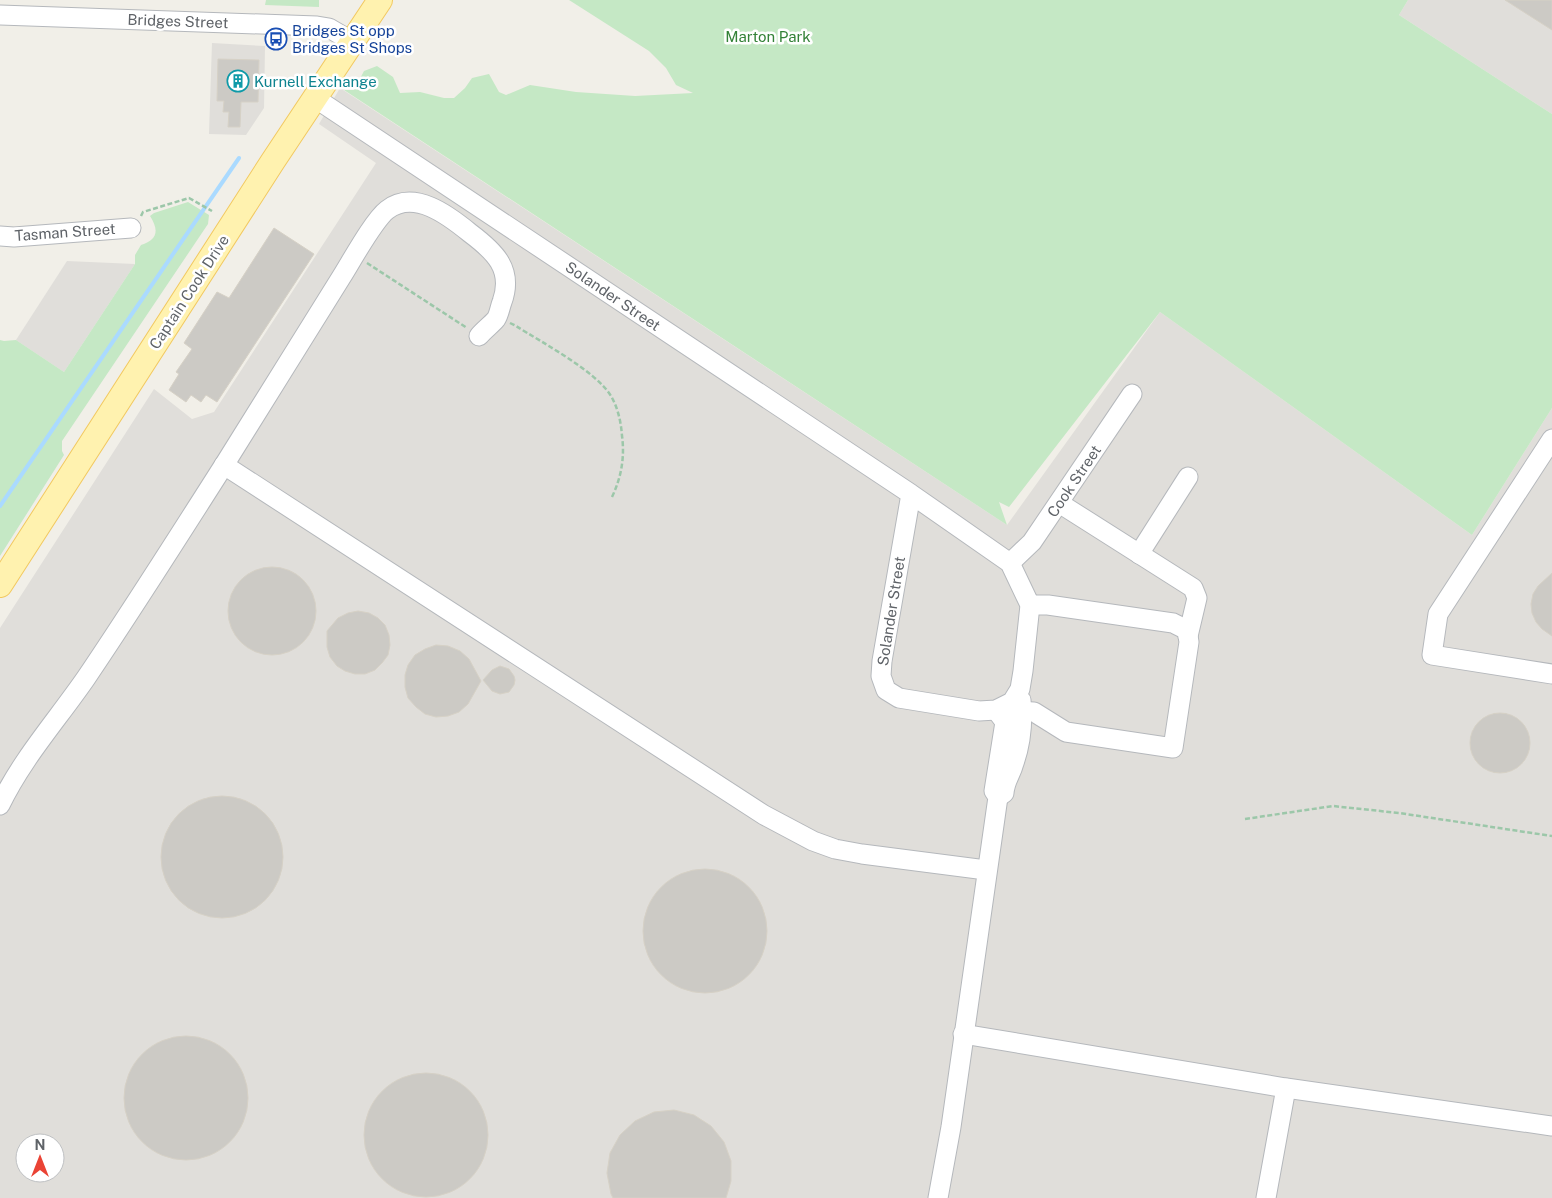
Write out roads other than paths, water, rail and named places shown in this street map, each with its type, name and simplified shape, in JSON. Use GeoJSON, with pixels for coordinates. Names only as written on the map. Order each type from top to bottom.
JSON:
{"type":"FeatureCollection","features":[{"type":"Feature","properties":{"kind":"main road","name":"Captain Cook Drive"},"geometry":{"type":"LineString","coordinates":[[0,585],[380,0]]}},
{"type":"Feature","properties":{"kind":"street","name":"Bridges Street"},"geometry":{"type":"LineString","coordinates":[[0,15],[318,26],[329,28],[353,42]]}},
{"type":"Feature","properties":{"kind":"street","name":"Solander Street"},"geometry":{"type":"LineString","coordinates":[[315,98],[911,494],[1010,563],[1030,605]]}},
{"type":"Feature","properties":{"kind":"street"},"geometry":{"type":"LineString","coordinates":[[0,805],[37,744],[85,679],[224,465],[378,219],[387,210],[400,203],[414,202],[426,205],[466,229],[489,247],[500,260],[505,274],[506,292],[496,319],[479,336]]}},
{"type":"Feature","properties":{"kind":"street","name":"Tasman Street"},"geometry":{"type":"LineString","coordinates":[[0,236],[14,237],[131,228]]}},
{"type":"Feature","properties":{"kind":"street","name":"Cook Street"},"geometry":{"type":"LineString","coordinates":[[1010,563],[1032,542],[1132,394]]}},
{"type":"Feature","properties":{"kind":"street"},"geometry":{"type":"LineString","coordinates":[[1552,439],[1438,614],[1432,654],[1552,674]]}},
{"type":"Feature","properties":{"kind":"street"},"geometry":{"type":"LineString","coordinates":[[224,465],[788,828],[835,849],[986,870]]}},
{"type":"Feature","properties":{"kind":"street"},"geometry":{"type":"LineString","coordinates":[[1139,554],[1188,477]]}},
{"type":"Feature","properties":{"kind":"street","name":"Solander Street"},"geometry":{"type":"LineString","coordinates":[[911,494],[882,660],[881,676],[886,690],[899,698],[979,711],[996,710]]}},
{"type":"Feature","properties":{"kind":"street"},"geometry":{"type":"LineString","coordinates":[[1059,503],[1193,588],[1198,598],[1188,636]]}},
{"type":"Feature","properties":{"kind":"street"},"geometry":{"type":"LineString","coordinates":[[996,710],[1022,711],[1034,712],[1066,732],[1173,748],[1189,642],[1187,630],[1174,624],[1108,613],[1048,605],[1030,605],[1020,689],[1022,711],[1023,718],[1014,765],[1005,782],[1004,793],[998,798]]}},
{"type":"Feature","properties":{"kind":"street"},"geometry":{"type":"LineString","coordinates":[[996,710],[1012,702],[1020,689]]}},
{"type":"Feature","properties":{"kind":"street"},"geometry":{"type":"LineString","coordinates":[[938,1198],[951,1127],[986,870],[998,798],[994,791],[1004,722],[996,710]]}},
{"type":"Feature","properties":{"kind":"street"},"geometry":{"type":"LineString","coordinates":[[963,1034],[1286,1088],[1552,1126]]}},
{"type":"Feature","properties":{"kind":"street"},"geometry":{"type":"LineString","coordinates":[[1266,1198],[1286,1088]]}},
{"type":"Feature","properties":{"kind":"waterway"},"geometry":{"type":"LineString","coordinates":[[0,506],[239,158]]}},
{"type":"Feature","properties":{"kind":"place","name":"Bridges St opp Bridges St Shops"},"geometry":{"type":"Point","coordinates":[276,39]}},
{"type":"Feature","properties":{"kind":"place","name":"Kurnell Exchange"},"geometry":{"type":"Point","coordinates":[238,81]}},
{"type":"Feature","properties":{"kind":"park label","name":"Marton Park"},"geometry":{"type":"Point","coordinates":[768,36]}}]}
